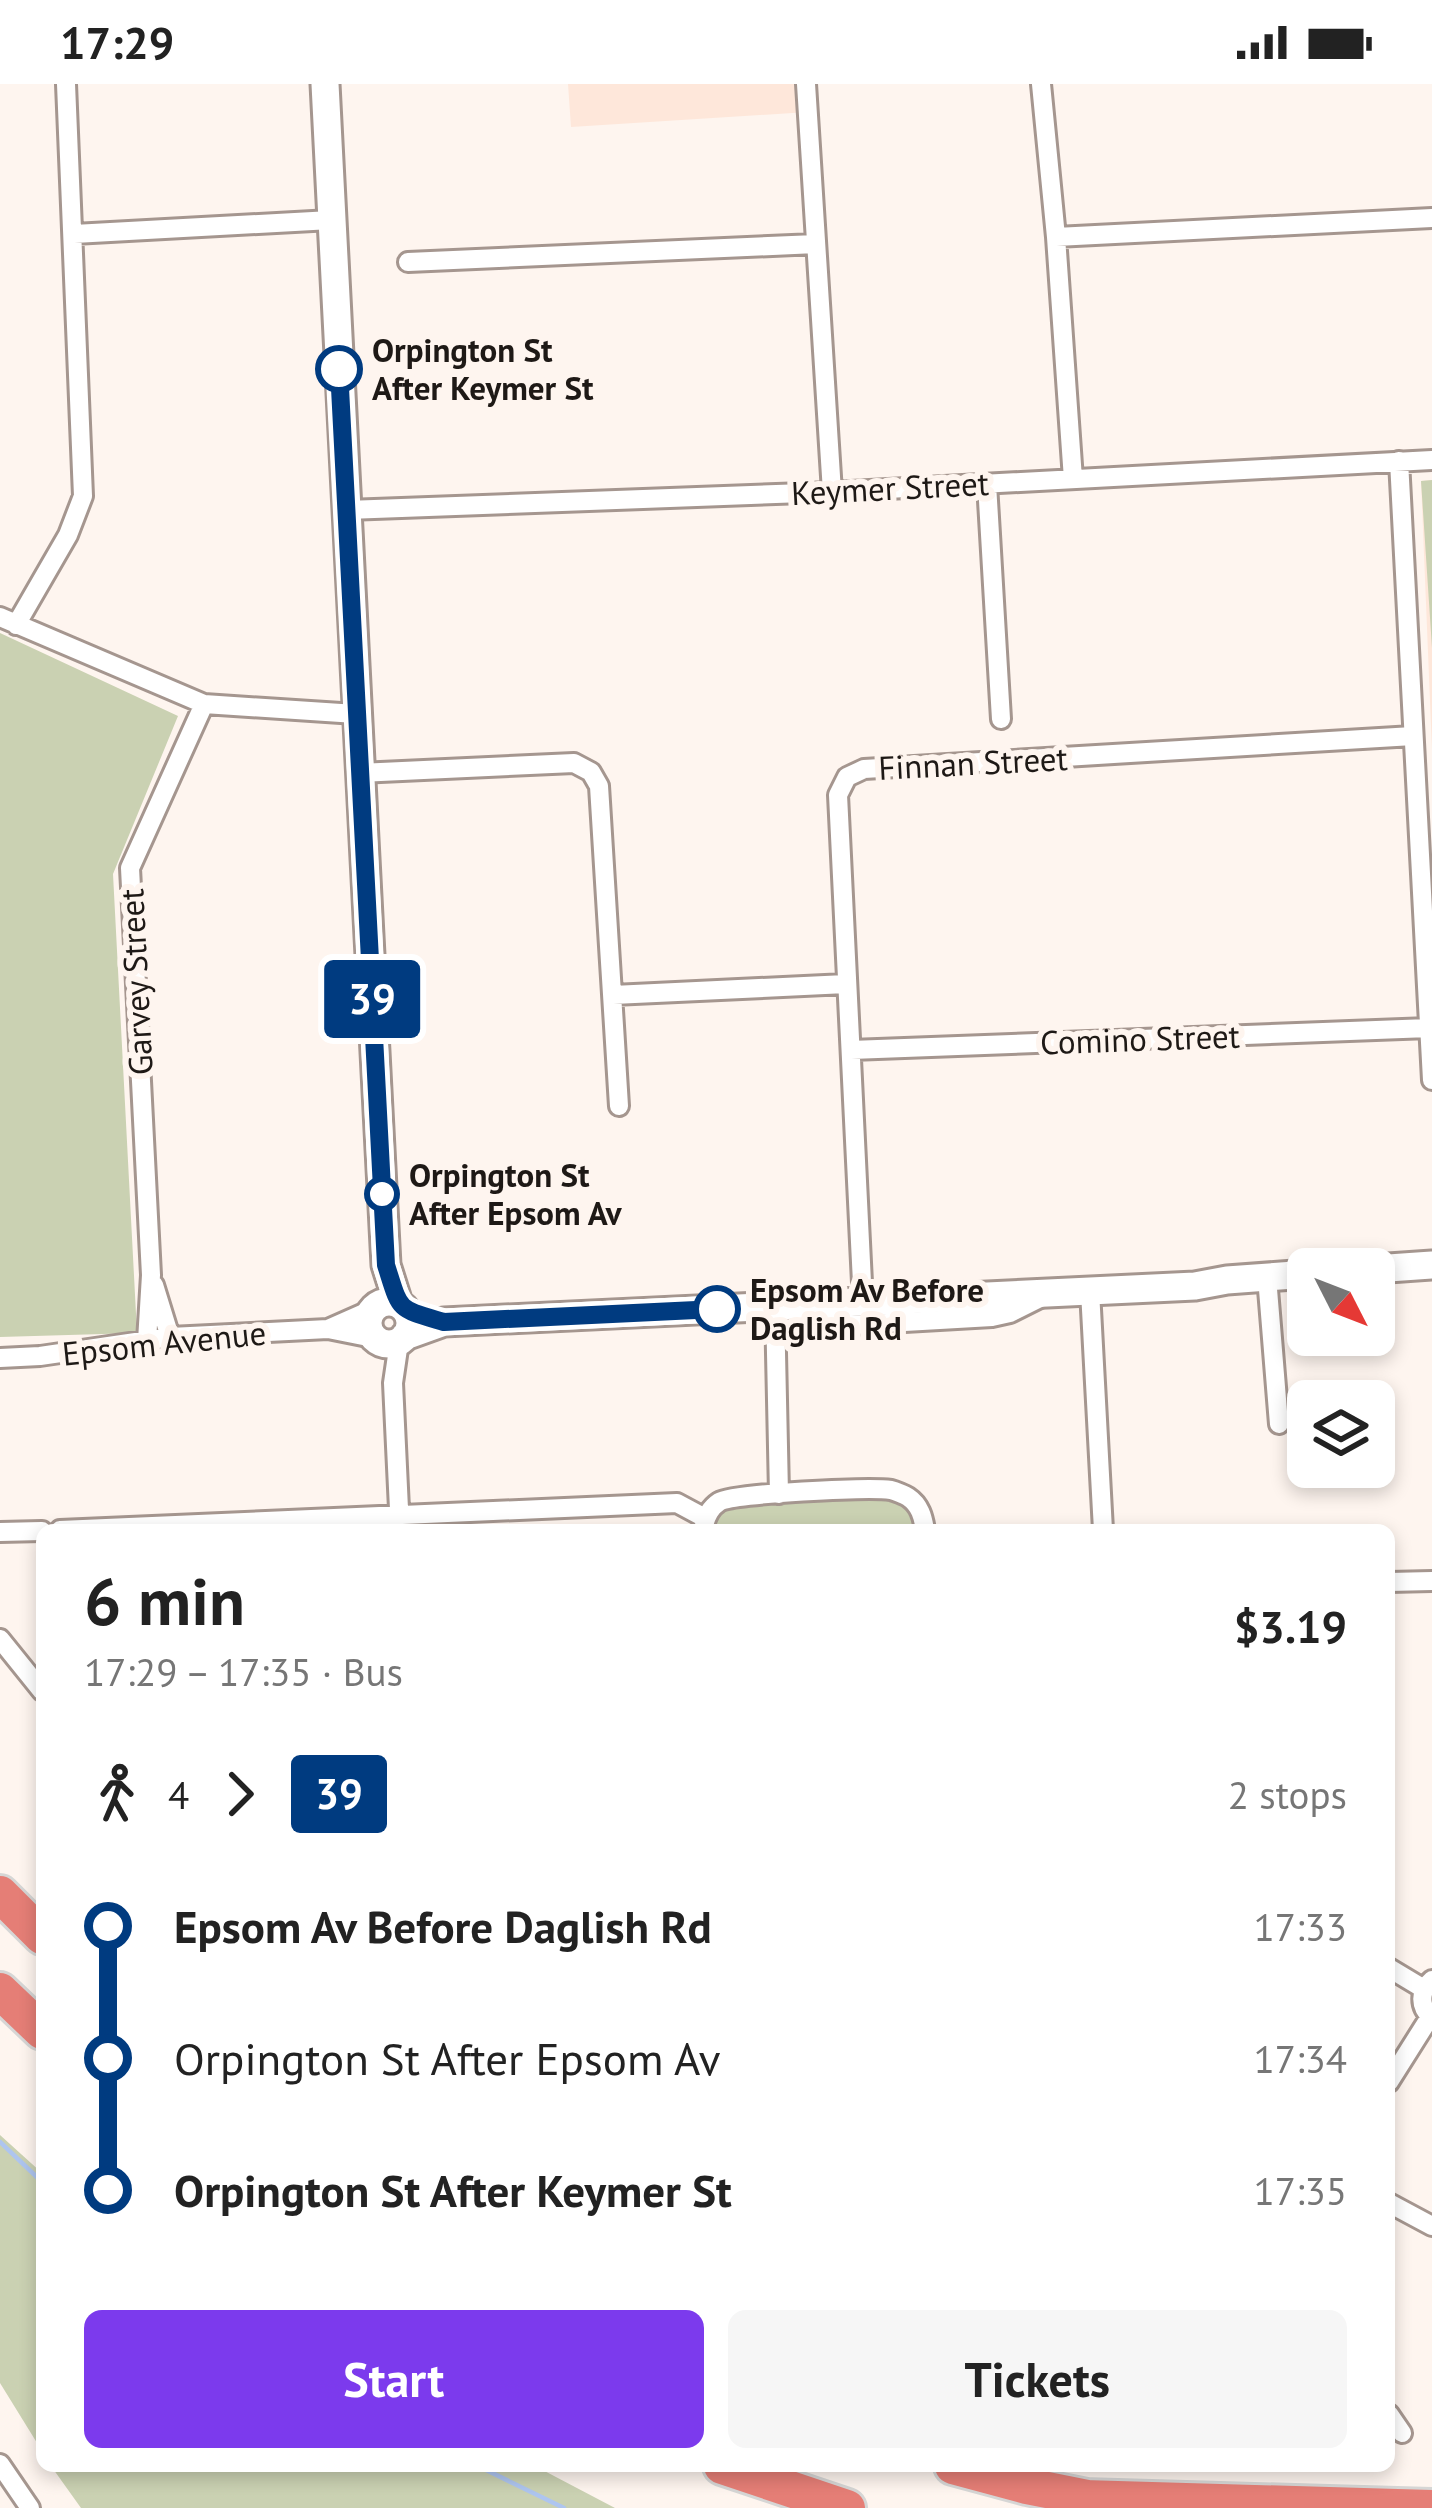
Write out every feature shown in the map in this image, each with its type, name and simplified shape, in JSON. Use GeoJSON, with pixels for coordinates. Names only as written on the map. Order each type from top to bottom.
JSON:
{"type":"FeatureCollection","features":[{"type":"Feature","properties":{"kind":"highway"},"geometry":{"type":"LineString","coordinates":[[0,1894],[36,1930]]}},
{"type":"Feature","properties":{"kind":"highway"},"geometry":{"type":"LineString","coordinates":[[0,1991],[36,2025]]}},
{"type":"Feature","properties":{"kind":"highway"},"geometry":{"type":"LineString","coordinates":[[740,2472],[847,2508]]}},
{"type":"Feature","properties":{"kind":"highway"},"geometry":{"type":"LineString","coordinates":[[977,2472],[1139,2508]]}},
{"type":"Feature","properties":{"kind":"highway"},"geometry":{"type":"LineString","coordinates":[[1083,2498],[1432,2508]]}},
{"type":"Feature","properties":{"kind":"street"},"geometry":{"type":"LineString","coordinates":[[66,84],[83,496],[68,535],[8,621],[204,704],[356,714]]}},
{"type":"Feature","properties":{"kind":"street"},"geometry":{"type":"LineString","coordinates":[[325,84],[400,1523]]}},
{"type":"Feature","properties":{"kind":"street"},"geometry":{"type":"LineString","coordinates":[[806,84],[832,492]]}},
{"type":"Feature","properties":{"kind":"street"},"geometry":{"type":"LineString","coordinates":[[1041,84],[1072,479]]}},
{"type":"Feature","properties":{"kind":"street"},"geometry":{"type":"LineString","coordinates":[[1056,237],[1432,218]]}},
{"type":"Feature","properties":{"kind":"street"},"geometry":{"type":"LineString","coordinates":[[74,234],[331,220]]}},
{"type":"Feature","properties":{"kind":"street"},"geometry":{"type":"LineString","coordinates":[[408,262],[816,244]]}},
{"type":"Feature","properties":{"kind":"street","name":"Keymer Street"},"geometry":{"type":"LineString","coordinates":[[347,510],[832,492],[1432,460]]}},
{"type":"Feature","properties":{"kind":"street"},"geometry":{"type":"LineString","coordinates":[[1399,461],[1432,1080]]}},
{"type":"Feature","properties":{"kind":"street"},"geometry":{"type":"LineString","coordinates":[[987,484],[1001,719]]}},
{"type":"Feature","properties":{"kind":"street","name":"Garvey Street"},"geometry":{"type":"LineString","coordinates":[[147,1341],[151,1275],[130,868],[204,704]]}},
{"type":"Feature","properties":{"kind":"street","name":"Finnan Street"},"geometry":{"type":"LineString","coordinates":[[863,1303],[838,795],[847,777],[864,769],[1413,736]]}},
{"type":"Feature","properties":{"kind":"street"},"geometry":{"type":"LineString","coordinates":[[359,772],[574,763],[591,772],[599,786],[620,1106]]}},
{"type":"Feature","properties":{"kind":"street"},"geometry":{"type":"LineString","coordinates":[[613,995],[846,984]]}},
{"type":"Feature","properties":{"kind":"street","name":"Comino Street"},"geometry":{"type":"LineString","coordinates":[[851,1050],[1429,1028]]}},
{"type":"Feature","properties":{"kind":"street"},"geometry":{"type":"LineString","coordinates":[[1395,1268],[1432,1265]]}},
{"type":"Feature","properties":{"kind":"street","name":"Garvey Street"},"geometry":{"type":"LineString","coordinates":[[151,1275],[170,1337]]}},
{"type":"Feature","properties":{"kind":"street","name":"Epsom Avenue"},"geometry":{"type":"LineString","coordinates":[[0,1358],[170,1337],[389,1323],[1195,1286],[1221,1291],[1287,1279]]}},
{"type":"Feature","properties":{"kind":"street"},"geometry":{"type":"LineString","coordinates":[[1395,1283],[1432,1281]]}},
{"type":"Feature","properties":{"kind":"street"},"geometry":{"type":"LineString","coordinates":[[1268,1284],[1279,1424]]}},
{"type":"Feature","properties":{"kind":"street","name":"Epsom Avenue"},"geometry":{"type":"LineString","coordinates":[[1268,1284],[1287,1286]]}},
{"type":"Feature","properties":{"kind":"street"},"geometry":{"type":"LineString","coordinates":[[1090,1291],[1103,1524]]}},
{"type":"Feature","properties":{"kind":"street"},"geometry":{"type":"LineString","coordinates":[[808,1305],[852,1325],[992,1317],[1052,1293]]}},
{"type":"Feature","properties":{"kind":"street"},"geometry":{"type":"LineString","coordinates":[[775,1306],[779,1494]]}},
{"type":"Feature","properties":{"kind":"street"},"geometry":{"type":"LineString","coordinates":[[351,1524],[677,1503],[704,1524],[714,1505],[725,1499],[890,1490],[912,1499],[924,1524]]}},
{"type":"Feature","properties":{"kind":"street"},"geometry":{"type":"LineString","coordinates":[[0,1532],[36,1531]]}},
{"type":"Feature","properties":{"kind":"street"},"geometry":{"type":"LineString","coordinates":[[1395,1582],[1432,1581]]}},
{"type":"Feature","properties":{"kind":"street"},"geometry":{"type":"LineString","coordinates":[[0,1639],[36,1684]]}},
{"type":"Feature","properties":{"kind":"street"},"geometry":{"type":"LineString","coordinates":[[1395,1970],[1428,1984],[1421,2001],[1431,2018],[1395,2073]]}},
{"type":"Feature","properties":{"kind":"street"},"geometry":{"type":"LineString","coordinates":[[1395,2206],[1432,2226]]}},
{"type":"Feature","properties":{"kind":"street"},"geometry":{"type":"LineString","coordinates":[[1395,2423],[1402,2433]]}},
{"type":"Feature","properties":{"kind":"street"},"geometry":{"type":"LineString","coordinates":[[0,2464],[30,2508]]}},
{"type":"Feature","properties":{"kind":"shaded area"},"geometry":{"type":"Polygon","coordinates":[[[568,84],[806,84],[808,112],[571,127],[568,84]]]}},
{"type":"Feature","properties":{"kind":"shaded area"},"geometry":{"type":"Polygon","coordinates":[[[1432,480],[1432,750],[1421,481],[1432,480]]]}},
{"type":"Feature","properties":{"kind":"green space"},"geometry":{"type":"Polygon","coordinates":[[[1432,480],[1432,648],[1421,481],[1432,480]]]}},
{"type":"Feature","properties":{"kind":"green space"},"geometry":{"type":"Polygon","coordinates":[[[0,633],[178,716],[113,874],[137,1333],[0,1337],[0,633]]]}},
{"type":"Feature","properties":{"kind":"green space"},"geometry":{"type":"Polygon","coordinates":[[[892,1495],[913,1508],[919,1524],[714,1524],[720,1510],[734,1503],[892,1495]]]}},
{"type":"Feature","properties":{"kind":"green space"},"geometry":{"type":"Polygon","coordinates":[[[0,2135],[36,2168],[36,2441],[0,2383],[0,2135]]]}},
{"type":"Feature","properties":{"kind":"green space"},"geometry":{"type":"Polygon","coordinates":[[[55,2472],[546,2472],[615,2508],[81,2508],[55,2472]]]}},
{"type":"Feature","properties":{"kind":"waterway"},"geometry":{"type":"LineString","coordinates":[[0,2142],[36,2176]]}},
{"type":"Feature","properties":{"kind":"waterway"},"geometry":{"type":"LineString","coordinates":[[490,2472],[564,2508]]}},
{"type":"Feature","properties":{"kind":"bus line","name":"39"},"geometry":{"type":"LineString","coordinates":[[339,369],[386,1265],[398,1303],[407,1311],[444,1322],[717,1309]]}},
{"type":"Feature","properties":{"kind":"place","name":"Orpington St After Keymer St"},"geometry":{"type":"Point","coordinates":[339,369]}},
{"type":"Feature","properties":{"kind":"place","name":"Orpington St After Epsom Av"},"geometry":{"type":"Point","coordinates":[382,1194]}},
{"type":"Feature","properties":{"kind":"place","name":"Epsom Av Before Daglish Rd"},"geometry":{"type":"Point","coordinates":[717,1309]}}]}
